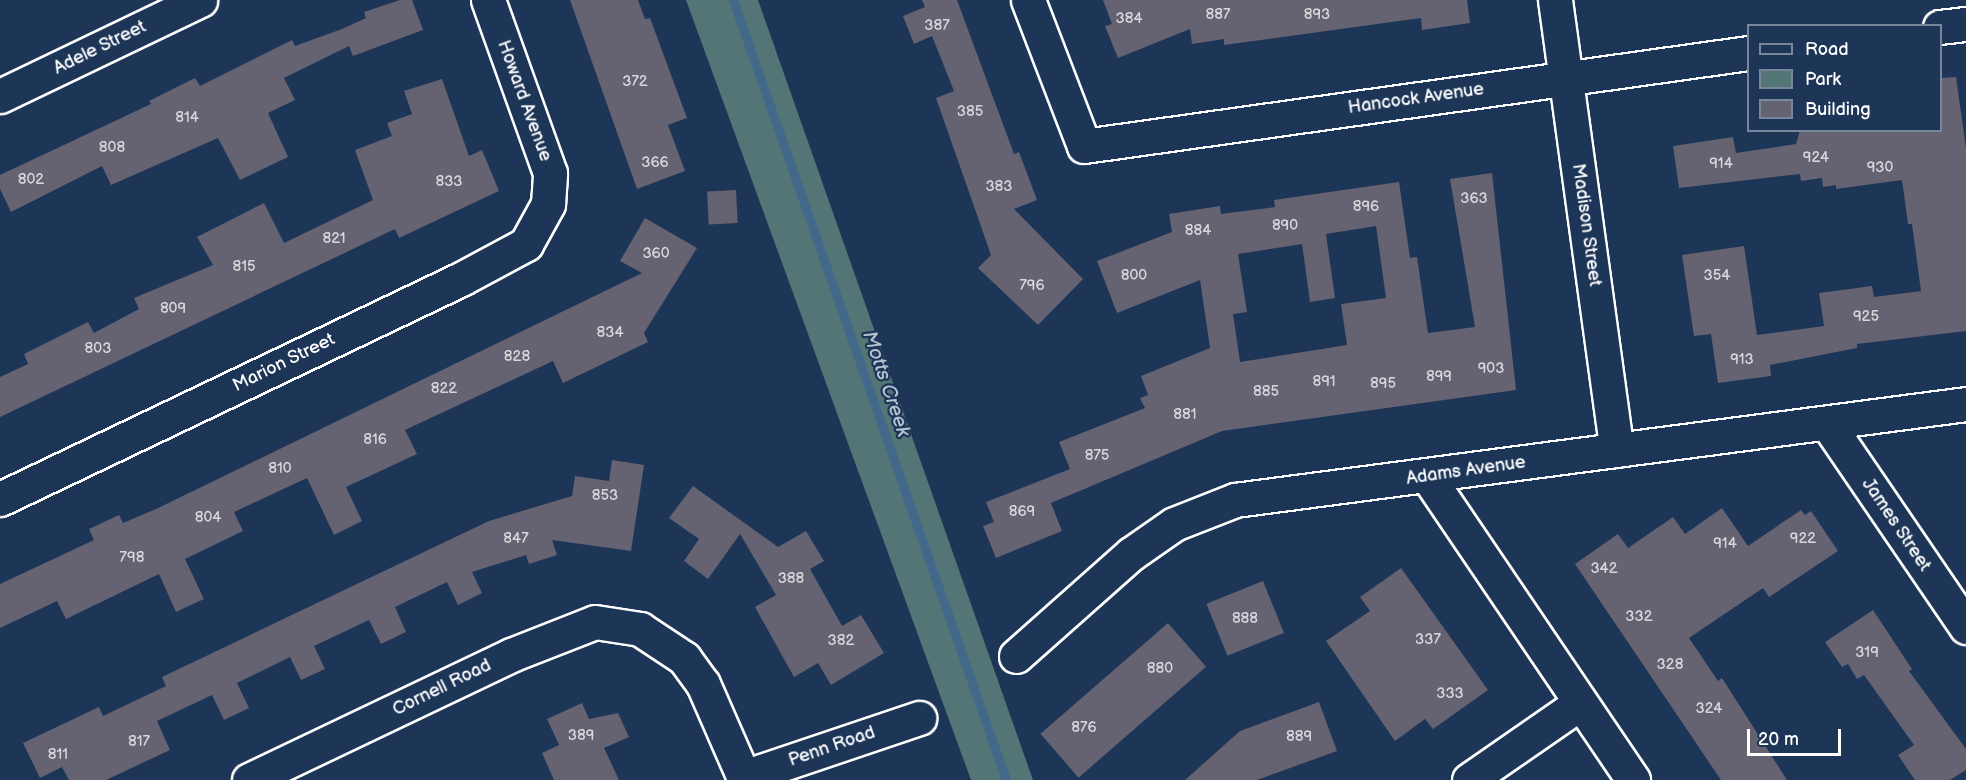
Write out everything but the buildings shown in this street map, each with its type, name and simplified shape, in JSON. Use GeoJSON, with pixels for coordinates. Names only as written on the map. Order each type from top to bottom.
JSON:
{"type":"FeatureCollection","features":[{"type":"Feature","properties":{"kind":"street","name":"Adele Street"},"geometry":{"type":"LineString","coordinates":[[0,96],[200,0]]}},
{"type":"Feature","properties":{"kind":"street","name":"Howard Avenue"},"geometry":{"type":"LineString","coordinates":[[488,0],[549,172],[548,204]]}},
{"type":"Feature","properties":{"kind":"street","name":"Hancock Avenue"},"geometry":{"type":"LineString","coordinates":[[1028,0],[1084,146],[1747,53]]}},
{"type":"Feature","properties":{"kind":"street","name":"Madison Street"},"geometry":{"type":"LineString","coordinates":[[1555,0],[1617,450]]}},
{"type":"Feature","properties":{"kind":"street"},"geometry":{"type":"LineString","coordinates":[[1942,27],[1966,24]]}},
{"type":"Feature","properties":{"kind":"street","name":"Marion Street"},"geometry":{"type":"LineString","coordinates":[[0,499],[461,279],[526,243],[548,204]]}},
{"type":"Feature","properties":{"kind":"street","name":"Adams Avenue"},"geometry":{"type":"LineString","coordinates":[[1016,656],[1131,554],[1174,524],[1235,500],[1428,477],[1966,404]]}},
{"type":"Feature","properties":{"kind":"street","name":"James Street"},"geometry":{"type":"LineString","coordinates":[[1827,423],[1966,627]]}},
{"type":"Feature","properties":{"kind":"street"},"geometry":{"type":"LineString","coordinates":[[1428,477],[1633,780]]}},
{"type":"Feature","properties":{"kind":"street","name":"Cornell Road"},"geometry":{"type":"LineString","coordinates":[[249,780],[562,632],[595,622],[640,629],[684,658],[703,684],[745,779]]}},
{"type":"Feature","properties":{"kind":"street"},"geometry":{"type":"LineString","coordinates":[[1469,780],[1580,703]]}},
{"type":"Feature","properties":{"kind":"street","name":"Penn Road"},"geometry":{"type":"LineString","coordinates":[[745,779],[919,718]]}},
{"type":"Feature","properties":{"kind":"green space"},"geometry":{"type":"Polygon","coordinates":[[[686,0],[758,0],[1033,780],[971,780],[686,0]]]}},
{"type":"Feature","properties":{"kind":"waterway","name":"Motts Creek"},"geometry":{"type":"LineString","coordinates":[[733,0],[1006,780]]}}]}
